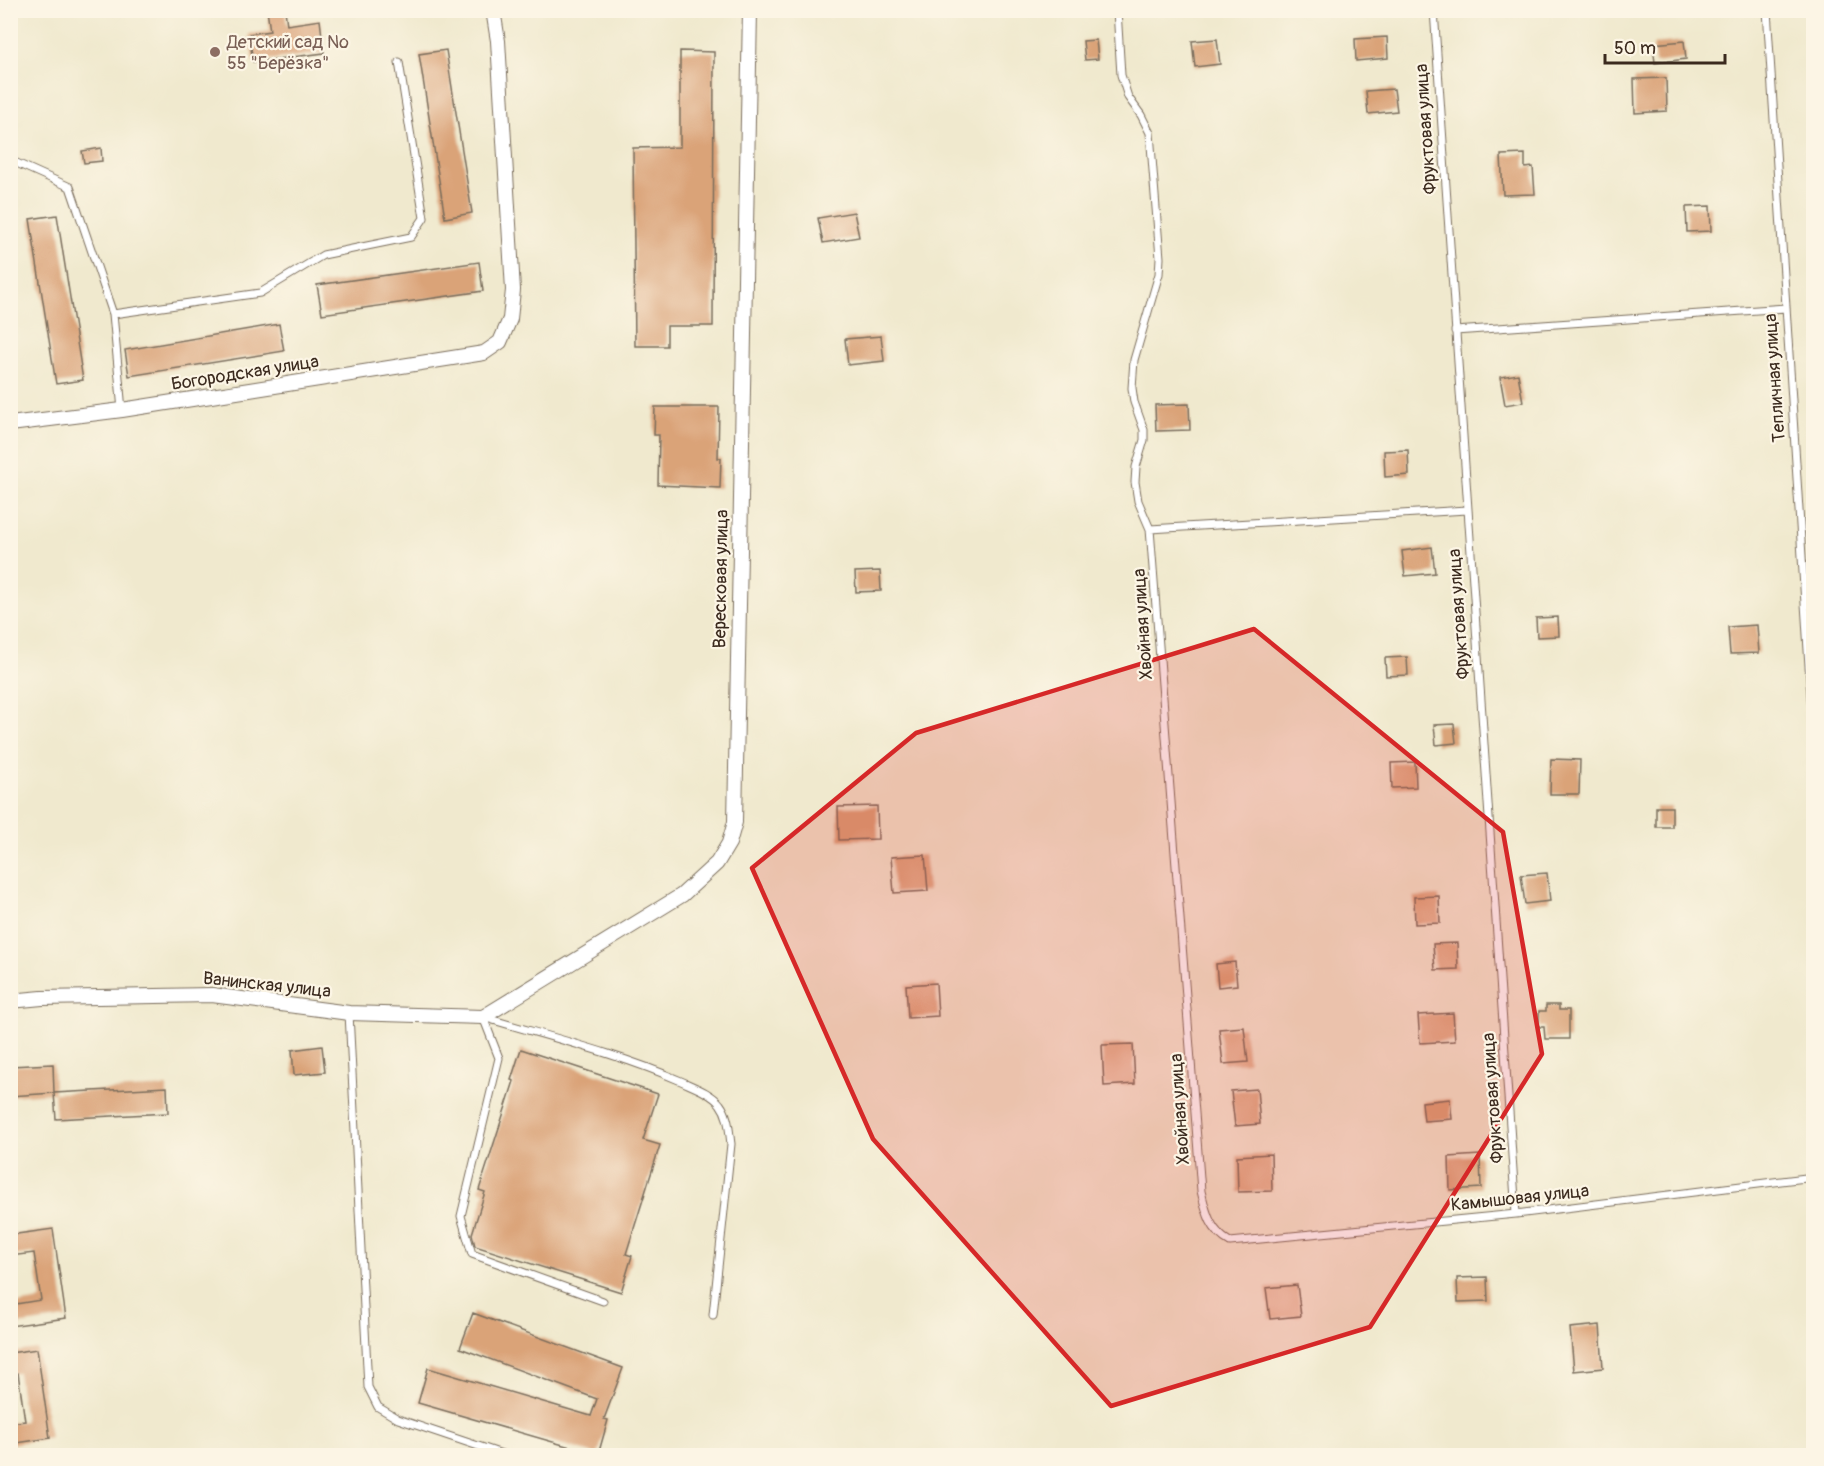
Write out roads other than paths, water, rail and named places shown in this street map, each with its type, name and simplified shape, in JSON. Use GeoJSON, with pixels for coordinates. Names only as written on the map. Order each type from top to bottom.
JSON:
{"type":"FeatureCollection","features":[{"type":"Feature","properties":{"kind":"street","name":"Богородская улица"},"geometry":{"type":"LineString","coordinates":[[10,424],[122,410],[484,353],[501,342],[510,319],[513,290],[498,41],[493,10]]}},
{"type":"Feature","properties":{"kind":"street","name":"Вересковая улица"},"geometry":{"type":"LineString","coordinates":[[483,1017],[682,895],[717,863],[729,843],[735,822],[750,10]]}},
{"type":"Feature","properties":{"kind":"street","name":"Ванинская улица"},"geometry":{"type":"LineString","coordinates":[[10,1001],[42,998],[212,994],[349,1013],[483,1017]]}},
{"type":"Feature","properties":{"kind":"lane","name":"Хвойная улица"},"geometry":{"type":"LineString","coordinates":[[1116,10],[1121,75],[1128,98],[1141,115],[1150,133],[1160,258],[1159,274],[1134,360],[1132,388],[1134,402],[1144,430],[1135,482],[1138,501],[1150,529],[1201,1191],[1213,1227],[1220,1236],[1230,1242]]}},
{"type":"Feature","properties":{"kind":"lane","name":"Фруктовая улица"},"geometry":{"type":"LineString","coordinates":[[1434,10],[1516,1214]]}},
{"type":"Feature","properties":{"kind":"lane","name":"Тепличная улица"},"geometry":{"type":"LineString","coordinates":[[1767,10],[1814,744]]}},
{"type":"Feature","properties":{"kind":"lane"},"geometry":{"type":"LineString","coordinates":[[113,314],[260,293],[323,255],[411,237],[424,218],[399,62]]}},
{"type":"Feature","properties":{"kind":"lane"},"geometry":{"type":"LineString","coordinates":[[10,160],[70,188],[113,314],[122,410]]}},
{"type":"Feature","properties":{"kind":"lane"},"geometry":{"type":"LineString","coordinates":[[1455,331],[1786,308]]}},
{"type":"Feature","properties":{"kind":"lane"},"geometry":{"type":"LineString","coordinates":[[1150,529],[1467,510]]}},
{"type":"Feature","properties":{"kind":"lane"},"geometry":{"type":"LineString","coordinates":[[349,1013],[368,1387],[378,1407],[398,1419],[507,1455]]}},
{"type":"Feature","properties":{"kind":"lane"},"geometry":{"type":"LineString","coordinates":[[483,1017],[499,1058],[461,1216],[472,1254],[603,1301]]}},
{"type":"Feature","properties":{"kind":"lane"},"geometry":{"type":"LineString","coordinates":[[483,1017],[578,1044],[655,1070],[702,1091],[720,1104],[728,1121],[731,1144],[713,1316]]}},
{"type":"Feature","properties":{"kind":"lane","name":"Камышовая улица"},"geometry":{"type":"LineString","coordinates":[[1230,1242],[1516,1214],[1814,1177]]}},
{"type":"Feature","properties":{"kind":"place","name":"Детский сад № 55 \"Берёзка\""},"geometry":{"type":"Point","coordinates":[215,52]}}]}
